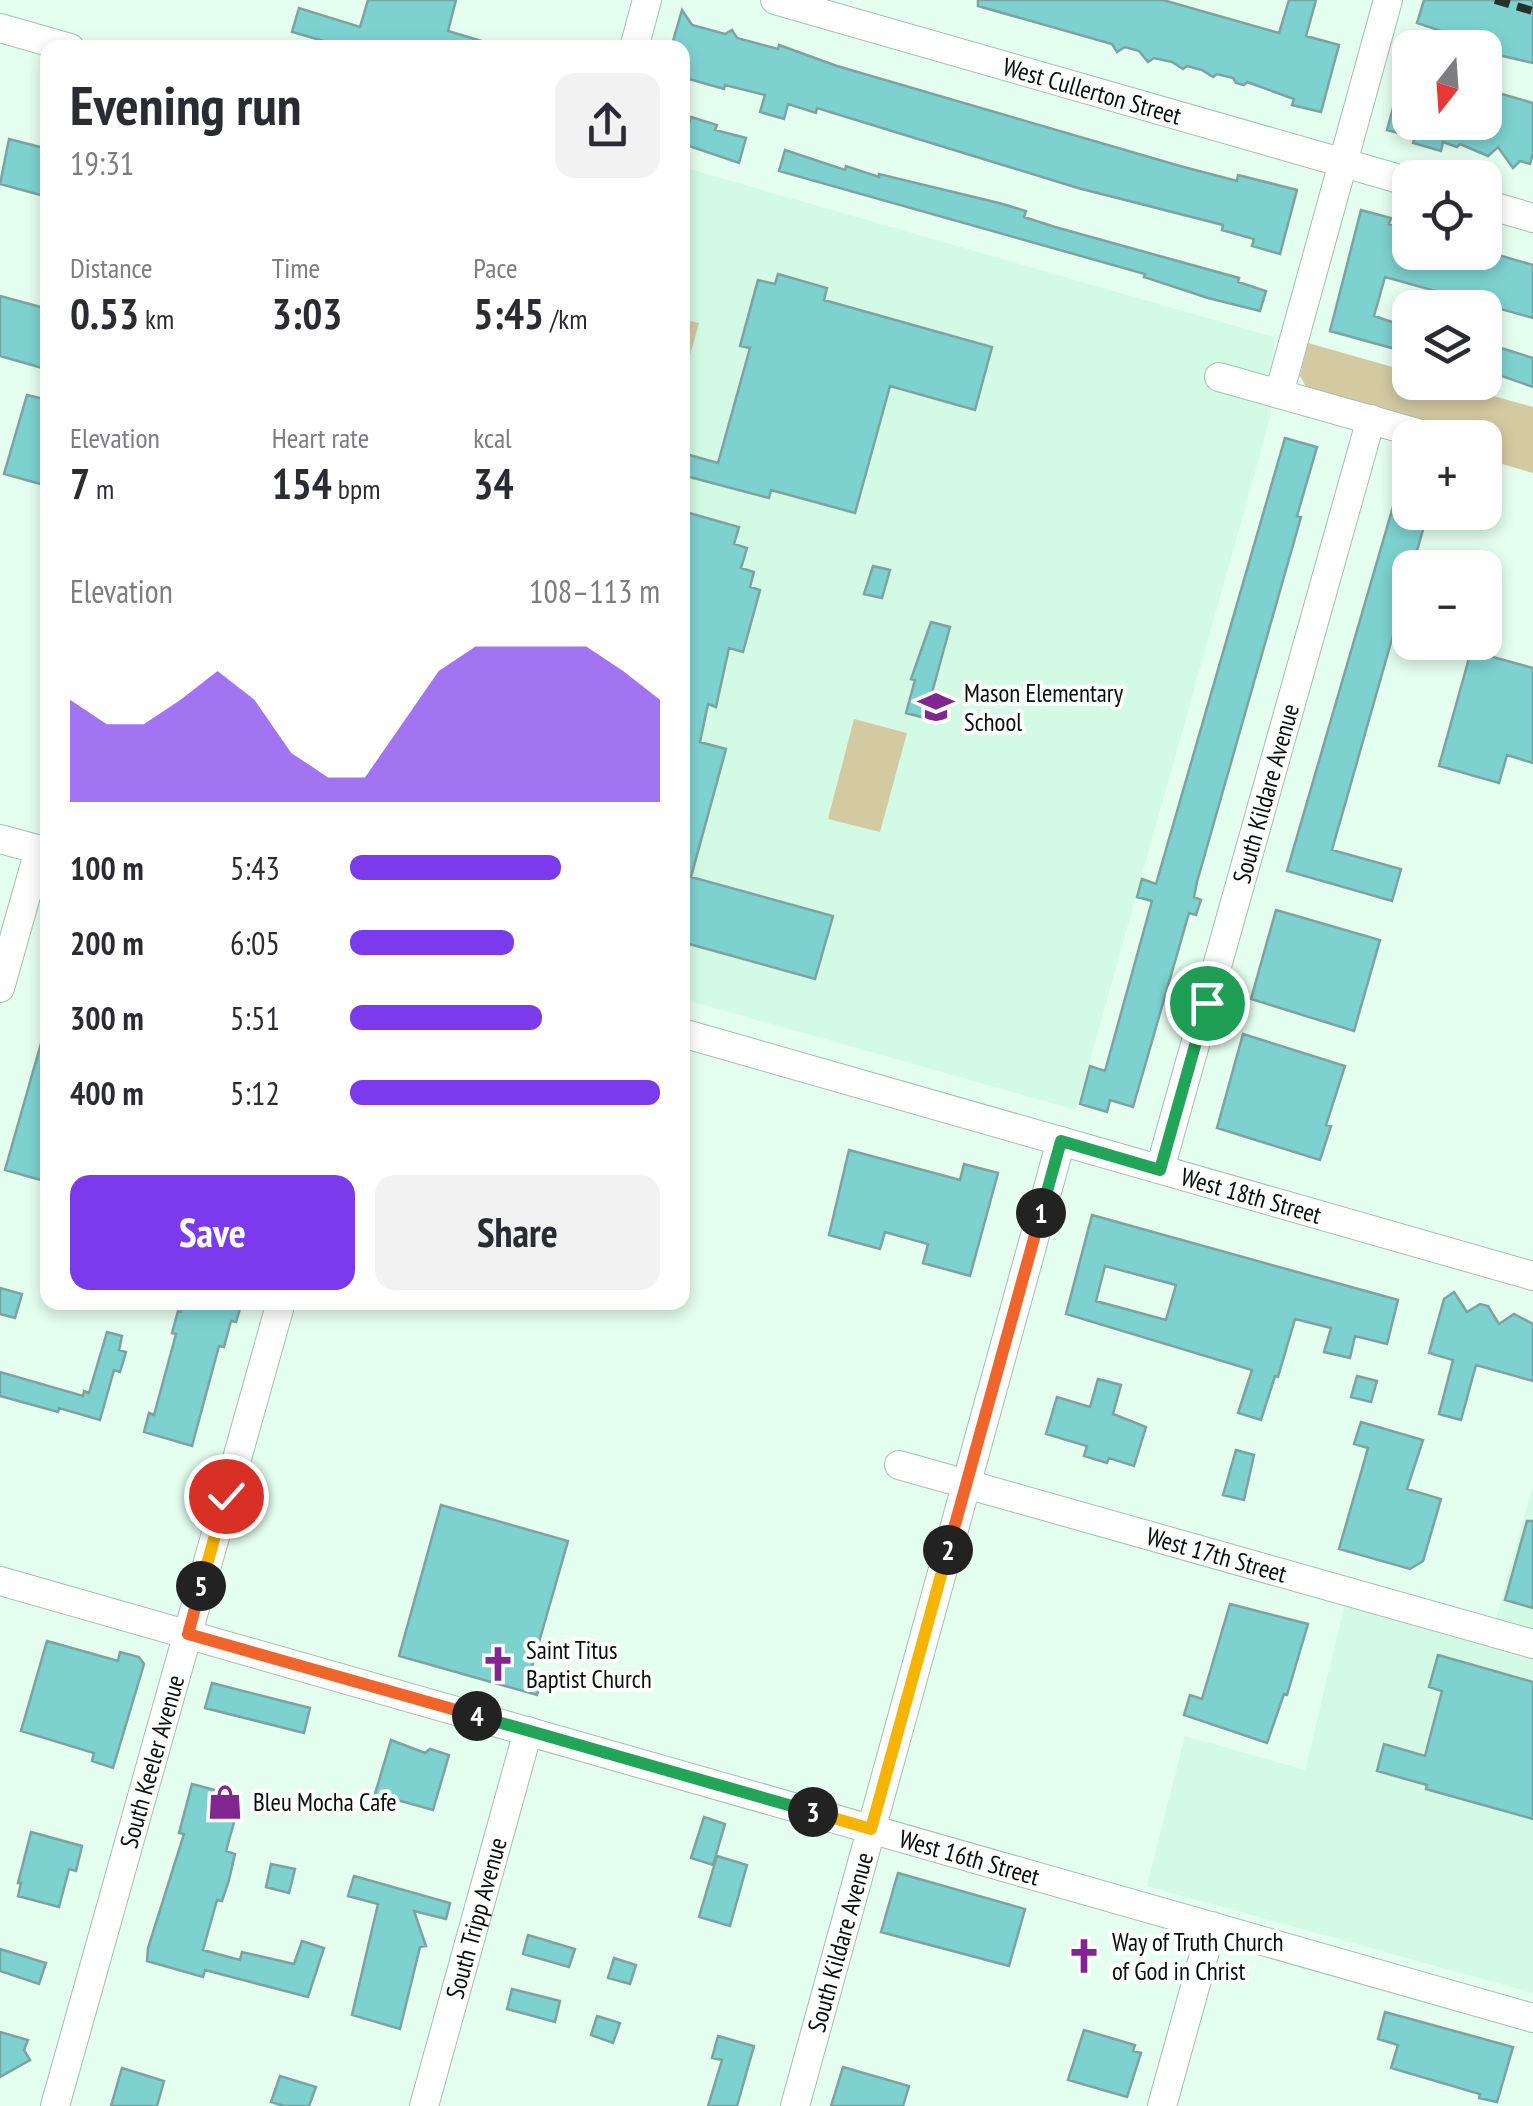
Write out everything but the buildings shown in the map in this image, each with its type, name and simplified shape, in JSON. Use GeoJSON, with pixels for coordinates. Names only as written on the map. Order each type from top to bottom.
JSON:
{"type":"FeatureCollection","features":[{"type":"Feature","properties":{"kind":"street"},"geometry":{"type":"LineString","coordinates":[[636,40],[647,0]]}},
{"type":"Feature","properties":{"kind":"street","name":"West Cullerton Street"},"geometry":{"type":"LineString","coordinates":[[775,0],[1392,177]]}},
{"type":"Feature","properties":{"kind":"street"},"geometry":{"type":"LineString","coordinates":[[1279,394],[1388,0]]}},
{"type":"Feature","properties":{"kind":"street"},"geometry":{"type":"LineString","coordinates":[[0,28],[42,40]]}},
{"type":"Feature","properties":{"kind":"street"},"geometry":{"type":"LineString","coordinates":[[1502,209],[1533,218]]}},
{"type":"Feature","properties":{"kind":"street"},"geometry":{"type":"LineString","coordinates":[[1218,377],[1392,425]]}},
{"type":"Feature","properties":{"kind":"street","name":"South Kildare Avenue"},"geometry":{"type":"LineString","coordinates":[[1160,1170],[1371,419]]}},
{"type":"Feature","properties":{"kind":"street"},"geometry":{"type":"LineString","coordinates":[[0,839],[40,850]]}},
{"type":"Feature","properties":{"kind":"street"},"geometry":{"type":"LineString","coordinates":[[0,988],[40,861]]}},
{"type":"Feature","properties":{"kind":"street","name":"West 18th Street"},"geometry":{"type":"LineString","coordinates":[[690,1036],[1533,1276]]}},
{"type":"Feature","properties":{"kind":"street","name":"South Kildare Avenue"},"geometry":{"type":"LineString","coordinates":[[795,2106],[1061,1141]]}},
{"type":"Feature","properties":{"kind":"street","name":"South Keeler Avenue"},"geometry":{"type":"LineString","coordinates":[[55,2106],[279,1310]]}},
{"type":"Feature","properties":{"kind":"street","name":"West 17th Street"},"geometry":{"type":"LineString","coordinates":[[899,1465],[1533,1644]]}},
{"type":"Feature","properties":{"kind":"street","name":"West 16th Street"},"geometry":{"type":"LineString","coordinates":[[0,1581],[1533,2018]]}},
{"type":"Feature","properties":{"kind":"street","name":"South Tripp Avenue"},"geometry":{"type":"LineString","coordinates":[[424,2106],[528,1731]]}},
{"type":"Feature","properties":{"kind":"street"},"geometry":{"type":"LineString","coordinates":[[1162,2106],[1212,1926]]}},
{"type":"Feature","properties":{"kind":"shaded area","name":"Mason Elementary School"},"geometry":{"type":"Polygon","coordinates":[[[690,169],[1274,337],[1271,415],[1076,1110],[690,1001],[690,169]]]}},
{"type":"Feature","properties":{"kind":"shaded area"},"geometry":{"type":"Polygon","coordinates":[[[690,321],[699,323],[690,355],[690,321]]]}},
{"type":"Feature","properties":{"kind":"shaded area"},"geometry":{"type":"Polygon","coordinates":[[[1308,343],[1392,367],[1392,400],[1502,398],[1533,407],[1533,473],[1502,464],[1502,420],[1413,420],[1308,390],[1300,376],[1308,343]]]}},
{"type":"Feature","properties":{"kind":"shaded area"},"geometry":{"type":"Polygon","coordinates":[[[854,719],[907,733],[880,832],[828,819],[854,719]]]}},
{"type":"Feature","properties":{"kind":"shaded area"},"geometry":{"type":"Polygon","coordinates":[[[1533,1485],[1533,1993],[1147,1886],[1185,1736],[1305,1770],[1351,1580],[1496,1619],[1533,1485]]]}},
{"type":"Feature","properties":{"kind":"railway"},"geometry":{"type":"LineString","coordinates":[[1495,0],[1533,11]]}},
{"type":"Feature","properties":{"kind":"place","name":"Mason Elementary School"},"geometry":{"type":"Point","coordinates":[936,707]}},
{"type":"Feature","properties":{"kind":"place","name":"Saint Titus Baptist Church"},"geometry":{"type":"Point","coordinates":[498,1664]}},
{"type":"Feature","properties":{"kind":"place","name":"Bleu Mocha Cafe"},"geometry":{"type":"Point","coordinates":[225,1802]}},
{"type":"Feature","properties":{"kind":"place","name":"Way of Truth Church of God in Christ"},"geometry":{"type":"Point","coordinates":[1084,1956]}},
{"type":"Feature","properties":{"kind":"route"},"geometry":{"type":"LineString","coordinates":[[226,1496],[188,1634],[871,1829],[1061,1141],[1160,1170],[1207,1003]]}}]}
